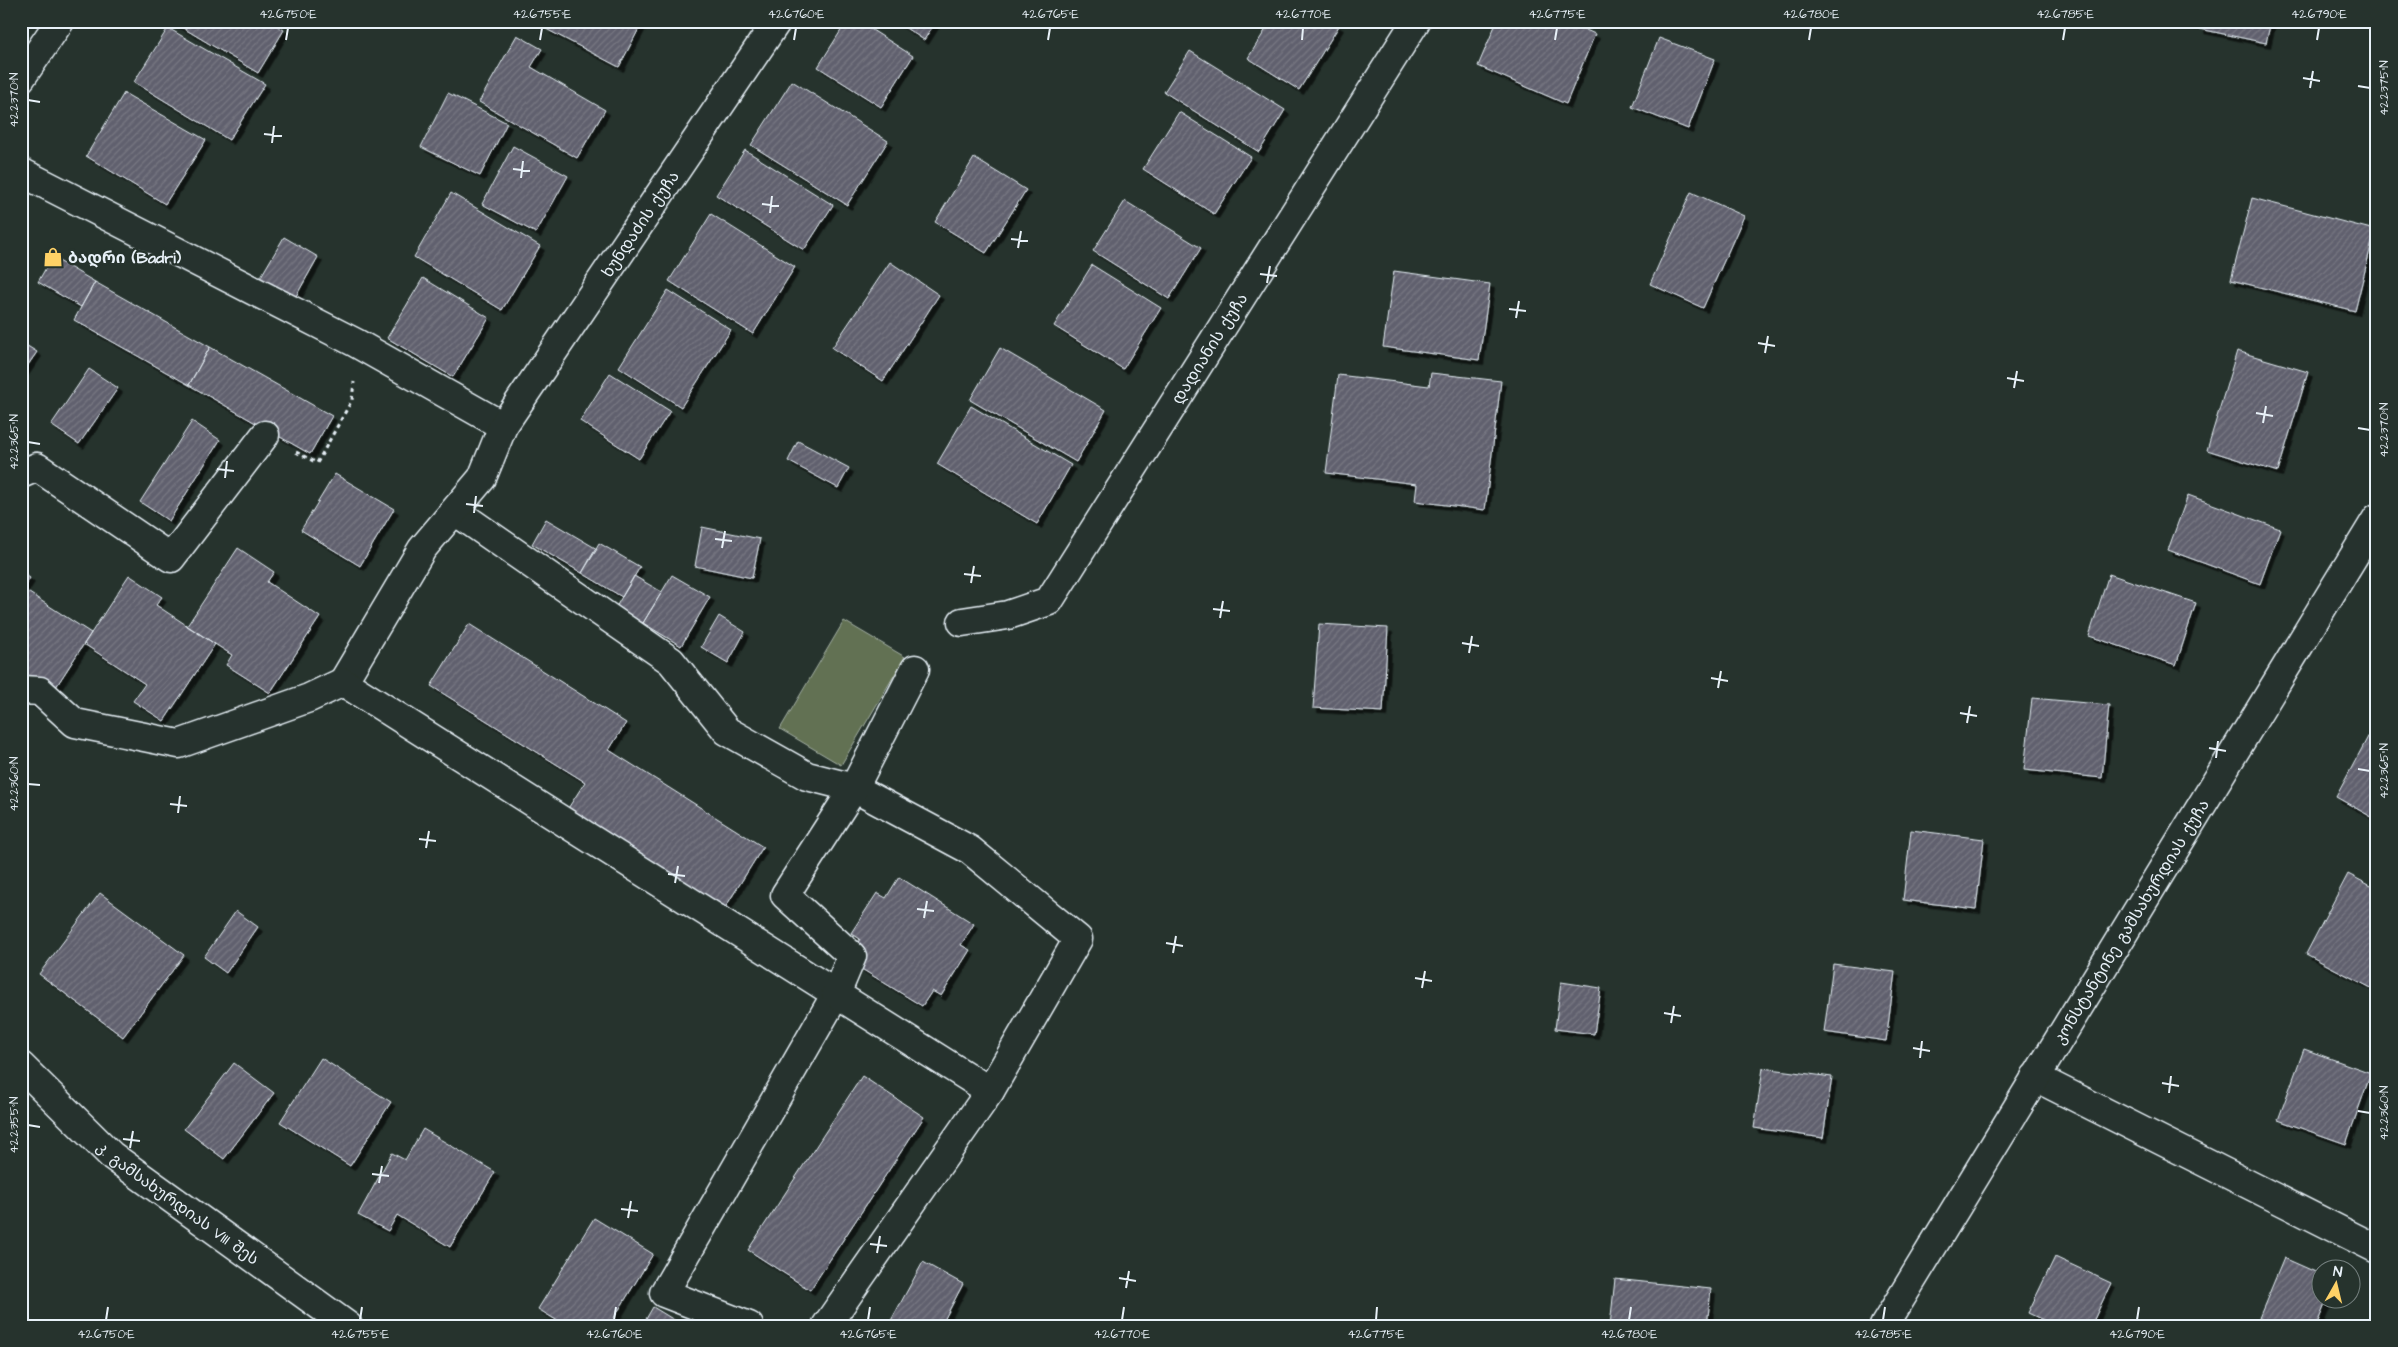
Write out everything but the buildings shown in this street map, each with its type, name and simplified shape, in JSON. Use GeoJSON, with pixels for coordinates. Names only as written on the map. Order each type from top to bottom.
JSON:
{"type":"FeatureCollection","features":[{"type":"Feature","properties":{"kind":"street","name":"ხუნდაძის ქუჩა"},"geometry":{"type":"LineString","coordinates":[[343,682],[422,549],[482,478],[503,426],[777,21]]}},
{"type":"Feature","properties":{"kind":"street","name":"დადიანის ქუჩა"},"geometry":{"type":"LineString","coordinates":[[962,622],[1008,615],[1049,600],[1416,21]]}},
{"type":"Feature","properties":{"kind":"street"},"geometry":{"type":"LineString","coordinates":[[21,78],[52,24]]}},
{"type":"Feature","properties":{"kind":"street"},"geometry":{"type":"LineString","coordinates":[[21,172],[356,343],[503,426]]}},
{"type":"Feature","properties":{"kind":"street"},"geometry":{"type":"LineString","coordinates":[[21,474],[37,467],[171,558],[265,435]]}},
{"type":"Feature","properties":{"kind":"street"},"geometry":{"type":"LineString","coordinates":[[454,512],[671,661],[727,732],[807,776],[854,788],[970,850],[1078,939],[990,1091],[826,1326]]}},
{"type":"Feature","properties":{"kind":"street","name":"კონსტანტინე გამსახურდიას ქუჩა"},"geometry":{"type":"LineString","coordinates":[[1884,1326],[2377,518]]}},
{"type":"Feature","properties":{"kind":"street"},"geometry":{"type":"LineString","coordinates":[[749,1326],[664,1293],[836,994],[852,956],[785,896],[854,788],[915,669]]}},
{"type":"Feature","properties":{"kind":"street"},"geometry":{"type":"LineString","coordinates":[[21,690],[40,691],[75,723],[179,744],[309,698],[343,682],[990,1091]]}},
{"type":"Feature","properties":{"kind":"street","name":"კ. გამსახურდიას VIII შეს"},"geometry":{"type":"LineString","coordinates":[[21,1066],[111,1155],[348,1326]]}},
{"type":"Feature","properties":{"kind":"street"},"geometry":{"type":"LineString","coordinates":[[2035,1077],[2377,1249]]}},
{"type":"Feature","properties":{"kind":"path"},"geometry":{"type":"LineString","coordinates":[[265,435],[317,463],[352,400],[356,343]]}},
{"type":"Feature","properties":{"kind":"green space"},"geometry":{"type":"Polygon","coordinates":[[[844,621],[905,657],[841,765],[780,729],[844,621]]]}},
{"type":"Feature","properties":{"kind":"place","name":"ბადრი (Badri)"},"geometry":{"type":"Point","coordinates":[53,257]}}]}
